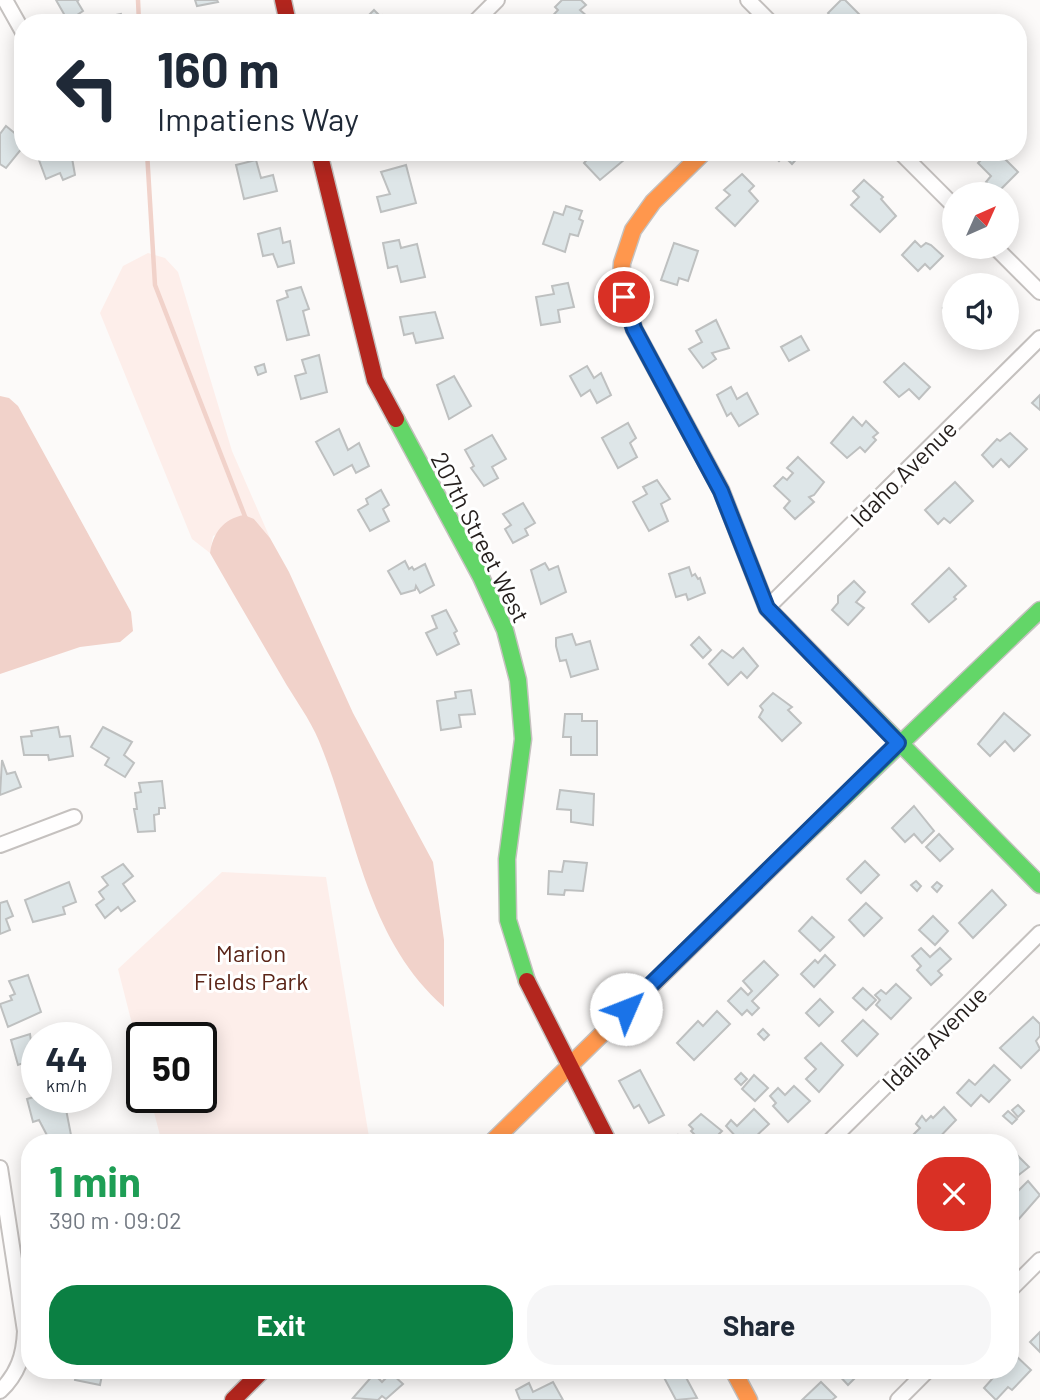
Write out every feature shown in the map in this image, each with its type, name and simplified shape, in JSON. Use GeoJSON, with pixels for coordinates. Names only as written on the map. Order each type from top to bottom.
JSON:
{"type":"FeatureCollection","features":[{"type":"Feature","properties":{"kind":"street"},"geometry":{"type":"LineString","coordinates":[[5,0],[14,16]]}},
{"type":"Feature","properties":{"kind":"street"},"geometry":{"type":"LineString","coordinates":[[483,14],[497,0]]}},
{"type":"Feature","properties":{"kind":"street"},"geometry":{"type":"LineString","coordinates":[[748,0],[762,14]]}},
{"type":"Feature","properties":{"kind":"street","name":"207th Street West"},"geometry":{"type":"LineString","coordinates":[[321,161],[375,380],[494,602],[511,652],[518,680],[523,739],[507,859],[509,920],[526,980],[567,1066],[605,1134]]}},
{"type":"Feature","properties":{"kind":"street"},"geometry":{"type":"LineString","coordinates":[[695,161],[653,202],[633,230],[622,263],[624,297],[634,329],[721,491],[767,608],[1040,886]]}},
{"type":"Feature","properties":{"kind":"street"},"geometry":{"type":"LineString","coordinates":[[909,161],[942,194]]}},
{"type":"Feature","properties":{"kind":"street"},"geometry":{"type":"LineString","coordinates":[[1007,259],[1040,292]]}},
{"type":"Feature","properties":{"kind":"street","name":"Idaho Avenue"},"geometry":{"type":"LineString","coordinates":[[767,608],[1040,338]]}},
{"type":"Feature","properties":{"kind":"street"},"geometry":{"type":"LineString","coordinates":[[500,1134],[898,743],[1040,610]]}},
{"type":"Feature","properties":{"kind":"street"},"geometry":{"type":"LineString","coordinates":[[0,845],[74,817]]}},
{"type":"Feature","properties":{"kind":"street","name":"Idalia Avenue"},"geometry":{"type":"LineString","coordinates":[[837,1134],[1040,933]]}},
{"type":"Feature","properties":{"kind":"street"},"geometry":{"type":"LineString","coordinates":[[0,1168],[21,1305]]}},
{"type":"Feature","properties":{"kind":"street"},"geometry":{"type":"LineString","coordinates":[[1019,1281],[1040,1260]]}},
{"type":"Feature","properties":{"kind":"street"},"geometry":{"type":"LineString","coordinates":[[0,1391],[18,1369],[21,1358]]}},
{"type":"Feature","properties":{"kind":"street"},"geometry":{"type":"LineString","coordinates":[[233,1400],[254,1379]]}},
{"type":"Feature","properties":{"kind":"street"},"geometry":{"type":"LineString","coordinates":[[738,1379],[749,1400]]}},
{"type":"Feature","properties":{"kind":"street"},"geometry":{"type":"LineString","coordinates":[[898,1400],[919,1379]]}},
{"type":"Feature","properties":{"kind":"green space"},"geometry":{"type":"Polygon","coordinates":[[[148,253],[165,258],[178,272],[232,451],[270,538],[254,519],[213,536],[210,553],[192,539],[100,313],[123,266],[148,253]]]}},
{"type":"Feature","properties":{"kind":"green space","name":"Marion Fields Park"},"geometry":{"type":"Polygon","coordinates":[[[222,872],[326,877],[369,1134],[160,1134],[154,1113],[217,1113],[217,1022],[132,1022],[118,969],[222,872]]]}},
{"type":"Feature","properties":{"kind":"shaded area"},"geometry":{"type":"Polygon","coordinates":[[[0,396],[9,398],[18,406],[131,612],[133,631],[120,642],[80,647],[0,674],[0,396]]]}},
{"type":"Feature","properties":{"kind":"shaded area"},"geometry":{"type":"Polygon","coordinates":[[[244,515],[254,519],[270,538],[289,572],[353,713],[433,862],[444,940],[444,1007],[418,979],[396,949],[366,882],[332,776],[315,733],[210,553],[220,528],[230,520],[244,515]]]}},
{"type":"Feature","properties":{"kind":"building"},"geometry":{"type":"Polygon","coordinates":[[[56,0],[79,0],[77,1],[83,11],[78,14],[64,14],[56,0]]]}},
{"type":"Feature","properties":{"kind":"building"},"geometry":{"type":"Polygon","coordinates":[[[195,0],[217,0],[218,2],[197,6],[195,0]]]}},
{"type":"Feature","properties":{"kind":"building"},"geometry":{"type":"Polygon","coordinates":[[[562,0],[581,0],[586,5],[580,10],[585,14],[554,14],[558,10],[555,7],[562,0]]]}},
{"type":"Feature","properties":{"kind":"building"},"geometry":{"type":"Polygon","coordinates":[[[841,0],[845,0],[859,14],[829,14],[841,0]]]}},
{"type":"Feature","properties":{"kind":"building"},"geometry":{"type":"Polygon","coordinates":[[[6,126],[14,133],[14,158],[6,168],[0,164],[0,134],[6,126]]]}},
{"type":"Feature","properties":{"kind":"building"},"geometry":{"type":"Polygon","coordinates":[[[39,161],[73,161],[75,175],[63,180],[60,173],[46,179],[39,161]]]}},
{"type":"Feature","properties":{"kind":"building"},"geometry":{"type":"Polygon","coordinates":[[[256,161],[261,178],[273,175],[277,191],[244,199],[236,165],[256,161]]]}},
{"type":"Feature","properties":{"kind":"building"},"geometry":{"type":"Polygon","coordinates":[[[586,161],[623,161],[600,180],[584,163],[586,161]]]}},
{"type":"Feature","properties":{"kind":"building"},"geometry":{"type":"Polygon","coordinates":[[[980,161],[1007,161],[1018,172],[1008,182],[986,182],[991,176],[978,163],[980,161]]]}},
{"type":"Feature","properties":{"kind":"building"},"geometry":{"type":"Polygon","coordinates":[[[406,165],[416,203],[381,212],[377,197],[390,194],[381,172],[406,165]]]}},
{"type":"Feature","properties":{"kind":"building"},"geometry":{"type":"Polygon","coordinates":[[[742,174],[754,186],[749,191],[758,201],[735,226],[716,208],[730,195],[724,190],[742,174]]]}},
{"type":"Feature","properties":{"kind":"building"},"geometry":{"type":"Polygon","coordinates":[[[864,180],[883,197],[881,199],[896,216],[880,232],[851,205],[859,197],[853,191],[864,180]]]}},
{"type":"Feature","properties":{"kind":"building"},"geometry":{"type":"Polygon","coordinates":[[[566,206],[582,211],[579,219],[583,221],[578,236],[570,234],[565,252],[543,244],[554,212],[563,215],[566,206]]]}},
{"type":"Feature","properties":{"kind":"building"},"geometry":{"type":"Polygon","coordinates":[[[280,228],[283,243],[290,241],[294,263],[278,267],[273,254],[263,256],[258,234],[280,228]]]}},
{"type":"Feature","properties":{"kind":"building"},"geometry":{"type":"Polygon","coordinates":[[[399,240],[401,248],[417,244],[425,277],[401,282],[397,266],[388,268],[383,243],[399,240]]]}},
{"type":"Feature","properties":{"kind":"building"},"geometry":{"type":"Polygon","coordinates":[[[915,241],[921,247],[926,243],[931,245],[942,257],[930,269],[925,264],[918,271],[902,255],[915,241]]]}},
{"type":"Feature","properties":{"kind":"building"},"geometry":{"type":"Polygon","coordinates":[[[674,243],[698,251],[688,281],[679,278],[677,285],[661,280],[674,243]]]}},
{"type":"Feature","properties":{"kind":"building"},"geometry":{"type":"Polygon","coordinates":[[[568,283],[574,307],[558,310],[560,322],[541,325],[536,297],[554,294],[552,286],[568,283]]]}},
{"type":"Feature","properties":{"kind":"building"},"geometry":{"type":"Polygon","coordinates":[[[301,287],[309,309],[303,311],[309,335],[287,340],[277,301],[288,297],[286,291],[301,287]]]}},
{"type":"Feature","properties":{"kind":"building"},"geometry":{"type":"Polygon","coordinates":[[[435,312],[443,338],[416,343],[413,333],[404,335],[400,317],[435,312]]]}},
{"type":"Feature","properties":{"kind":"building"},"geometry":{"type":"Polygon","coordinates":[[[716,320],[729,348],[712,353],[716,359],[703,368],[689,349],[702,342],[696,331],[716,320]]]}},
{"type":"Feature","properties":{"kind":"building"},"geometry":{"type":"Polygon","coordinates":[[[801,336],[809,350],[789,361],[781,347],[801,336]]]}},
{"type":"Feature","properties":{"kind":"building"},"geometry":{"type":"Polygon","coordinates":[[[319,355],[327,392],[301,399],[295,376],[306,373],[302,360],[319,355]]]}},
{"type":"Feature","properties":{"kind":"building"},"geometry":{"type":"Polygon","coordinates":[[[904,363],[930,387],[919,399],[909,389],[899,397],[884,382],[904,363]]]}},
{"type":"Feature","properties":{"kind":"building"},"geometry":{"type":"Polygon","coordinates":[[[264,364],[266,372],[258,375],[255,367],[264,364]]]}},
{"type":"Feature","properties":{"kind":"building"},"geometry":{"type":"Polygon","coordinates":[[[587,366],[594,378],[601,373],[611,395],[597,403],[590,390],[581,396],[570,376],[587,366]]]}},
{"type":"Feature","properties":{"kind":"building"},"geometry":{"type":"Polygon","coordinates":[[[454,376],[471,406],[449,419],[437,385],[454,376]]]}},
{"type":"Feature","properties":{"kind":"building"},"geometry":{"type":"Polygon","coordinates":[[[731,387],[737,399],[747,393],[758,414],[739,426],[731,413],[727,416],[717,395],[731,387]]]}},
{"type":"Feature","properties":{"kind":"building"},"geometry":{"type":"Polygon","coordinates":[[[1040,395],[1040,410],[1032,403],[1040,395]]]}},
{"type":"Feature","properties":{"kind":"building"},"geometry":{"type":"Polygon","coordinates":[[[853,417],[862,426],[866,421],[878,433],[873,437],[876,440],[865,452],[860,447],[847,458],[831,443],[853,417]]]}},
{"type":"Feature","properties":{"kind":"building"},"geometry":{"type":"Polygon","coordinates":[[[628,423],[636,438],[630,443],[637,457],[618,468],[602,438],[628,423]]]}},
{"type":"Feature","properties":{"kind":"building"},"geometry":{"type":"Polygon","coordinates":[[[339,429],[348,450],[359,443],[369,466],[356,473],[352,465],[334,475],[316,442],[339,429]]]}},
{"type":"Feature","properties":{"kind":"building"},"geometry":{"type":"Polygon","coordinates":[[[1010,433],[1027,449],[1009,467],[1001,459],[993,467],[982,455],[997,439],[1000,441],[1010,433]]]}},
{"type":"Feature","properties":{"kind":"building"},"geometry":{"type":"Polygon","coordinates":[[[492,435],[506,459],[492,467],[498,478],[484,486],[471,468],[474,466],[465,450],[492,435]]]}},
{"type":"Feature","properties":{"kind":"building"},"geometry":{"type":"Polygon","coordinates":[[[798,457],[824,482],[814,495],[809,497],[814,502],[795,519],[784,508],[790,501],[774,486],[783,477],[787,480],[793,473],[787,468],[798,457]]]}},
{"type":"Feature","properties":{"kind":"building"},"geometry":{"type":"Polygon","coordinates":[[[657,480],[670,499],[661,504],[668,521],[649,531],[633,502],[647,494],[643,487],[657,480]]]}},
{"type":"Feature","properties":{"kind":"building"},"geometry":{"type":"Polygon","coordinates":[[[955,482],[973,501],[950,523],[944,518],[938,524],[925,510],[955,482]]]}},
{"type":"Feature","properties":{"kind":"building"},"geometry":{"type":"Polygon","coordinates":[[[381,490],[389,505],[383,509],[389,521],[370,531],[358,510],[368,504],[366,499],[381,490]]]}},
{"type":"Feature","properties":{"kind":"building"},"geometry":{"type":"Polygon","coordinates":[[[523,503],[535,523],[525,529],[528,535],[513,543],[505,529],[511,525],[503,514],[523,503]]]}},
{"type":"Feature","properties":{"kind":"building"},"geometry":{"type":"Polygon","coordinates":[[[405,561],[409,569],[412,567],[414,570],[425,564],[434,585],[420,593],[416,586],[415,590],[401,594],[388,571],[405,561]]]}},
{"type":"Feature","properties":{"kind":"building"},"geometry":{"type":"Polygon","coordinates":[[[545,563],[549,570],[558,566],[566,592],[541,604],[531,570],[545,563]]]}},
{"type":"Feature","properties":{"kind":"building"},"geometry":{"type":"Polygon","coordinates":[[[689,567],[692,576],[695,574],[700,578],[705,593],[688,600],[686,594],[676,597],[669,574],[689,567]]]}},
{"type":"Feature","properties":{"kind":"building"},"geometry":{"type":"Polygon","coordinates":[[[949,568],[966,586],[954,597],[956,599],[929,622],[912,604],[949,568]]]}},
{"type":"Feature","properties":{"kind":"building"},"geometry":{"type":"Polygon","coordinates":[[[854,581],[865,592],[856,602],[864,608],[848,625],[832,610],[838,603],[838,596],[854,581]]]}},
{"type":"Feature","properties":{"kind":"building"},"geometry":{"type":"Polygon","coordinates":[[[446,610],[457,631],[454,633],[459,644],[437,655],[426,633],[437,628],[432,616],[446,610]]]}},
{"type":"Feature","properties":{"kind":"building"},"geometry":{"type":"Polygon","coordinates":[[[572,634],[576,645],[590,641],[598,669],[571,677],[566,660],[560,661],[556,638],[572,634]]]}},
{"type":"Feature","properties":{"kind":"building"},"geometry":{"type":"Polygon","coordinates":[[[699,637],[711,650],[703,658],[691,645],[699,637]]]}},
{"type":"Feature","properties":{"kind":"building"},"geometry":{"type":"Polygon","coordinates":[[[743,648],[758,666],[747,678],[741,672],[728,685],[709,664],[722,650],[733,658],[743,648]]]}},
{"type":"Feature","properties":{"kind":"building"},"geometry":{"type":"Polygon","coordinates":[[[471,690],[475,714],[459,715],[461,727],[441,730],[437,701],[456,698],[455,692],[471,690]]]}},
{"type":"Feature","properties":{"kind":"building"},"geometry":{"type":"Polygon","coordinates":[[[773,693],[792,707],[788,710],[801,723],[782,741],[759,717],[763,710],[760,706],[773,693]]]}},
{"type":"Feature","properties":{"kind":"building"},"geometry":{"type":"Polygon","coordinates":[[[1004,713],[1030,735],[1014,751],[1005,741],[990,756],[978,744],[1004,713]]]}},
{"type":"Feature","properties":{"kind":"building"},"geometry":{"type":"Polygon","coordinates":[[[565,714],[582,714],[582,721],[597,721],[597,755],[571,755],[571,737],[563,737],[565,714]]]}},
{"type":"Feature","properties":{"kind":"building"},"geometry":{"type":"Polygon","coordinates":[[[58,727],[60,737],[70,736],[73,756],[49,760],[48,755],[24,755],[21,737],[32,736],[31,731],[58,727]]]}},
{"type":"Feature","properties":{"kind":"building"},"geometry":{"type":"Polygon","coordinates":[[[103,727],[132,742],[124,755],[134,763],[125,777],[105,765],[109,758],[91,747],[103,727]]]}},
{"type":"Feature","properties":{"kind":"building"},"geometry":{"type":"Polygon","coordinates":[[[2,760],[7,774],[15,772],[21,787],[0,795],[2,760]]]}},
{"type":"Feature","properties":{"kind":"building"},"geometry":{"type":"Polygon","coordinates":[[[162,781],[165,808],[159,808],[159,814],[154,815],[155,831],[138,832],[134,809],[137,809],[135,793],[141,792],[139,783],[162,781]]]}},
{"type":"Feature","properties":{"kind":"building"},"geometry":{"type":"Polygon","coordinates":[[[560,790],[594,794],[593,825],[571,822],[571,810],[557,809],[560,790]]]}},
{"type":"Feature","properties":{"kind":"building"},"geometry":{"type":"Polygon","coordinates":[[[914,806],[934,831],[922,843],[914,834],[905,842],[892,828],[914,806]]]}},
{"type":"Feature","properties":{"kind":"building"},"geometry":{"type":"Polygon","coordinates":[[[939,834],[953,849],[940,861],[926,847],[939,834]]]}},
{"type":"Feature","properties":{"kind":"building"},"geometry":{"type":"Polygon","coordinates":[[[564,861],[587,863],[583,891],[565,890],[564,895],[548,894],[549,871],[562,872],[564,861]]]}},
{"type":"Feature","properties":{"kind":"building"},"geometry":{"type":"Polygon","coordinates":[[[865,861],[879,875],[861,893],[847,879],[865,861]]]}},
{"type":"Feature","properties":{"kind":"building"},"geometry":{"type":"Polygon","coordinates":[[[123,864],[133,876],[123,884],[135,901],[121,911],[118,907],[105,918],[96,905],[104,899],[99,892],[108,885],[102,877],[123,864]]]}},
{"type":"Feature","properties":{"kind":"building"},"geometry":{"type":"Polygon","coordinates":[[[916,881],[921,886],[917,891],[911,885],[916,881]]]}},
{"type":"Feature","properties":{"kind":"building"},"geometry":{"type":"Polygon","coordinates":[[[69,882],[76,902],[63,907],[65,914],[33,922],[25,900],[69,882]]]}},
{"type":"Feature","properties":{"kind":"building"},"geometry":{"type":"Polygon","coordinates":[[[937,882],[942,886],[937,892],[932,887],[937,882]]]}},
{"type":"Feature","properties":{"kind":"building"},"geometry":{"type":"Polygon","coordinates":[[[992,890],[1006,905],[973,938],[959,923],[992,890]]]}},
{"type":"Feature","properties":{"kind":"building"},"geometry":{"type":"Polygon","coordinates":[[[7,901],[13,916],[6,919],[10,930],[0,934],[0,903],[7,901]]]}},
{"type":"Feature","properties":{"kind":"building"},"geometry":{"type":"Polygon","coordinates":[[[866,903],[882,918],[864,936],[849,920],[866,903]]]}},
{"type":"Feature","properties":{"kind":"building"},"geometry":{"type":"Polygon","coordinates":[[[933,916],[948,931],[935,945],[919,930],[933,916]]]}},
{"type":"Feature","properties":{"kind":"building"},"geometry":{"type":"Polygon","coordinates":[[[812,917],[834,937],[820,951],[799,931],[812,917]]]}},
{"type":"Feature","properties":{"kind":"building"},"geometry":{"type":"Polygon","coordinates":[[[921,948],[930,957],[940,948],[951,959],[938,971],[942,975],[931,985],[917,970],[921,966],[912,956],[921,948]]]}},
{"type":"Feature","properties":{"kind":"building"},"geometry":{"type":"Polygon","coordinates":[[[825,955],[835,965],[814,987],[801,974],[815,960],[818,963],[825,955]]]}},
{"type":"Feature","properties":{"kind":"building"},"geometry":{"type":"Polygon","coordinates":[[[764,961],[778,975],[752,1001],[759,1008],[752,1015],[747,1010],[742,1015],[728,1001],[741,988],[748,995],[752,991],[743,981],[764,961]]]}},
{"type":"Feature","properties":{"kind":"building"},"geometry":{"type":"Polygon","coordinates":[[[28,975],[41,1012],[8,1027],[0,1004],[12,1000],[10,996],[15,994],[9,981],[28,975]]]}},
{"type":"Feature","properties":{"kind":"building"},"geometry":{"type":"Polygon","coordinates":[[[896,984],[911,998],[891,1019],[876,1005],[880,1000],[875,995],[881,990],[886,994],[896,984]]]}},
{"type":"Feature","properties":{"kind":"building"},"geometry":{"type":"Polygon","coordinates":[[[863,988],[876,1000],[866,1010],[853,998],[863,988]]]}},
{"type":"Feature","properties":{"kind":"building"},"geometry":{"type":"Polygon","coordinates":[[[820,999],[833,1012],[819,1026],[806,1013],[820,999]]]}},
{"type":"Feature","properties":{"kind":"building"},"geometry":{"type":"Polygon","coordinates":[[[717,1011],[730,1024],[694,1060],[677,1043],[698,1021],[703,1026],[717,1011]]]}},
{"type":"Feature","properties":{"kind":"building"},"geometry":{"type":"Polygon","coordinates":[[[1033,1017],[1040,1024],[1040,1036],[1036,1041],[1040,1049],[1021,1068],[1000,1048],[1033,1017]]]}},
{"type":"Feature","properties":{"kind":"building"},"geometry":{"type":"Polygon","coordinates":[[[863,1020],[878,1034],[857,1056],[842,1041],[863,1020]]]}},
{"type":"Feature","properties":{"kind":"building"},"geometry":{"type":"Polygon","coordinates":[[[763,1029],[769,1035],[764,1040],[758,1034],[763,1029]]]}},
{"type":"Feature","properties":{"kind":"building"},"geometry":{"type":"Polygon","coordinates":[[[21,1037],[21,1064],[18,1065],[11,1040],[21,1037]]]}},
{"type":"Feature","properties":{"kind":"building"},"geometry":{"type":"Polygon","coordinates":[[[821,1043],[843,1065],[819,1092],[806,1079],[816,1069],[805,1058],[821,1043]]]}},
{"type":"Feature","properties":{"kind":"building"},"geometry":{"type":"Polygon","coordinates":[[[994,1065],[1010,1080],[989,1102],[981,1095],[971,1106],[957,1093],[969,1080],[975,1085],[994,1065]]]}},
{"type":"Feature","properties":{"kind":"building"},"geometry":{"type":"Polygon","coordinates":[[[640,1070],[664,1115],[649,1123],[639,1105],[634,1108],[619,1081],[640,1070]]]}},
{"type":"Feature","properties":{"kind":"building"},"geometry":{"type":"Polygon","coordinates":[[[741,1073],[747,1079],[741,1085],[735,1079],[741,1073]]]}},
{"type":"Feature","properties":{"kind":"building"},"geometry":{"type":"Polygon","coordinates":[[[754,1075],[768,1088],[755,1101],[742,1089],[754,1075]]]}},
{"type":"Feature","properties":{"kind":"building"},"geometry":{"type":"Polygon","coordinates":[[[794,1086],[810,1101],[788,1122],[773,1106],[776,1103],[770,1096],[778,1088],[785,1095],[794,1086]]]}},
{"type":"Feature","properties":{"kind":"building"},"geometry":{"type":"Polygon","coordinates":[[[1018,1105],[1024,1111],[1018,1117],[1012,1110],[1018,1105]]]}},
{"type":"Feature","properties":{"kind":"building"},"geometry":{"type":"Polygon","coordinates":[[[944,1107],[956,1120],[943,1134],[914,1134],[920,1128],[916,1124],[922,1116],[926,1121],[931,1116],[933,1118],[944,1107]]]}},
{"type":"Feature","properties":{"kind":"building"},"geometry":{"type":"Polygon","coordinates":[[[754,1109],[769,1124],[758,1134],[733,1134],[726,1126],[731,1120],[737,1126],[754,1109]]]}},
{"type":"Feature","properties":{"kind":"building"},"geometry":{"type":"Polygon","coordinates":[[[1008,1111],[1017,1119],[1012,1124],[1003,1116],[1008,1111]]]}},
{"type":"Feature","properties":{"kind":"building"},"geometry":{"type":"Polygon","coordinates":[[[31,1113],[67,1113],[71,1134],[46,1134],[39,1120],[33,1122],[31,1113]]]}},
{"type":"Feature","properties":{"kind":"building"},"geometry":{"type":"Polygon","coordinates":[[[701,1114],[722,1131],[719,1134],[694,1134],[689,1125],[701,1114]]]}},
{"type":"Feature","properties":{"kind":"building"},"geometry":{"type":"Polygon","coordinates":[[[1019,1157],[1029,1167],[1019,1175],[1019,1157]]]}},
{"type":"Feature","properties":{"kind":"building"},"geometry":{"type":"Polygon","coordinates":[[[1028,1181],[1040,1195],[1019,1219],[1019,1190],[1028,1181]]]}},
{"type":"Feature","properties":{"kind":"building"},"geometry":{"type":"Polygon","coordinates":[[[1040,1332],[1040,1352],[1030,1342],[1040,1332]]]}},
{"type":"Feature","properties":{"kind":"building"},"geometry":{"type":"Polygon","coordinates":[[[1019,1359],[1031,1370],[1012,1390],[1008,1387],[996,1400],[984,1388],[992,1379],[1019,1379],[1019,1359]]]}},
{"type":"Feature","properties":{"kind":"building"},"geometry":{"type":"Polygon","coordinates":[[[75,1379],[101,1379],[100,1385],[75,1379]]]}},
{"type":"Feature","properties":{"kind":"building"},"geometry":{"type":"Polygon","coordinates":[[[370,1379],[379,1379],[382,1382],[385,1379],[398,1379],[403,1384],[386,1399],[382,1396],[378,1400],[353,1398],[370,1379]]]}},
{"type":"Feature","properties":{"kind":"building"},"geometry":{"type":"Polygon","coordinates":[[[665,1379],[687,1379],[697,1398],[676,1400],[665,1379]]]}},
{"type":"Feature","properties":{"kind":"building"},"geometry":{"type":"Polygon","coordinates":[[[842,1379],[854,1379],[848,1385],[842,1379]]]}},
{"type":"Feature","properties":{"kind":"building"},"geometry":{"type":"Polygon","coordinates":[[[553,1382],[563,1400],[520,1400],[516,1390],[529,1383],[533,1392],[553,1382]]]}},
{"type":"Feature","properties":{"kind":"building"},"geometry":{"type":"Polygon","coordinates":[[[821,1382],[836,1397],[832,1400],[802,1400],[821,1382]]]}},
{"type":"Feature","properties":{"kind":"waterway"},"geometry":{"type":"LineString","coordinates":[[138,0],[139,14]]}},
{"type":"Feature","properties":{"kind":"waterway"},"geometry":{"type":"LineString","coordinates":[[148,161],[155,285],[246,519]]}},
{"type":"Feature","properties":{"kind":"traffic: fast"},"geometry":{"type":"LineString","coordinates":[[396,419],[481,577],[505,630],[518,680],[523,739],[507,859],[508,920],[527,981]]}},
{"type":"Feature","properties":{"kind":"traffic: fast"},"geometry":{"type":"LineString","coordinates":[[777,862],[1040,610]]}},
{"type":"Feature","properties":{"kind":"traffic: fast"},"geometry":{"type":"LineString","coordinates":[[830,672],[1040,885]]}},
{"type":"Feature","properties":{"kind":"traffic: slow"},"geometry":{"type":"LineString","coordinates":[[695,161],[653,202],[633,230],[622,263],[621,280],[634,329],[721,490],[767,608],[830,672]]}},
{"type":"Feature","properties":{"kind":"traffic: slow"},"geometry":{"type":"LineString","coordinates":[[500,1134],[777,862]]}},
{"type":"Feature","properties":{"kind":"traffic: slow"},"geometry":{"type":"LineString","coordinates":[[738,1379],[749,1400]]}},
{"type":"Feature","properties":{"kind":"traffic: jam"},"geometry":{"type":"LineString","coordinates":[[283,0],[286,14]]}},
{"type":"Feature","properties":{"kind":"traffic: jam"},"geometry":{"type":"LineString","coordinates":[[321,161],[375,380],[396,419]]}},
{"type":"Feature","properties":{"kind":"traffic: jam"},"geometry":{"type":"LineString","coordinates":[[527,981],[604,1134]]}},
{"type":"Feature","properties":{"kind":"traffic: jam"},"geometry":{"type":"LineString","coordinates":[[233,1400],[254,1379]]}},
{"type":"Feature","properties":{"kind":"route"},"geometry":{"type":"LineString","coordinates":[[624,297],[634,329],[707,462],[734,519],[759,593],[767,608],[898,743],[626,1009]]}}]}
